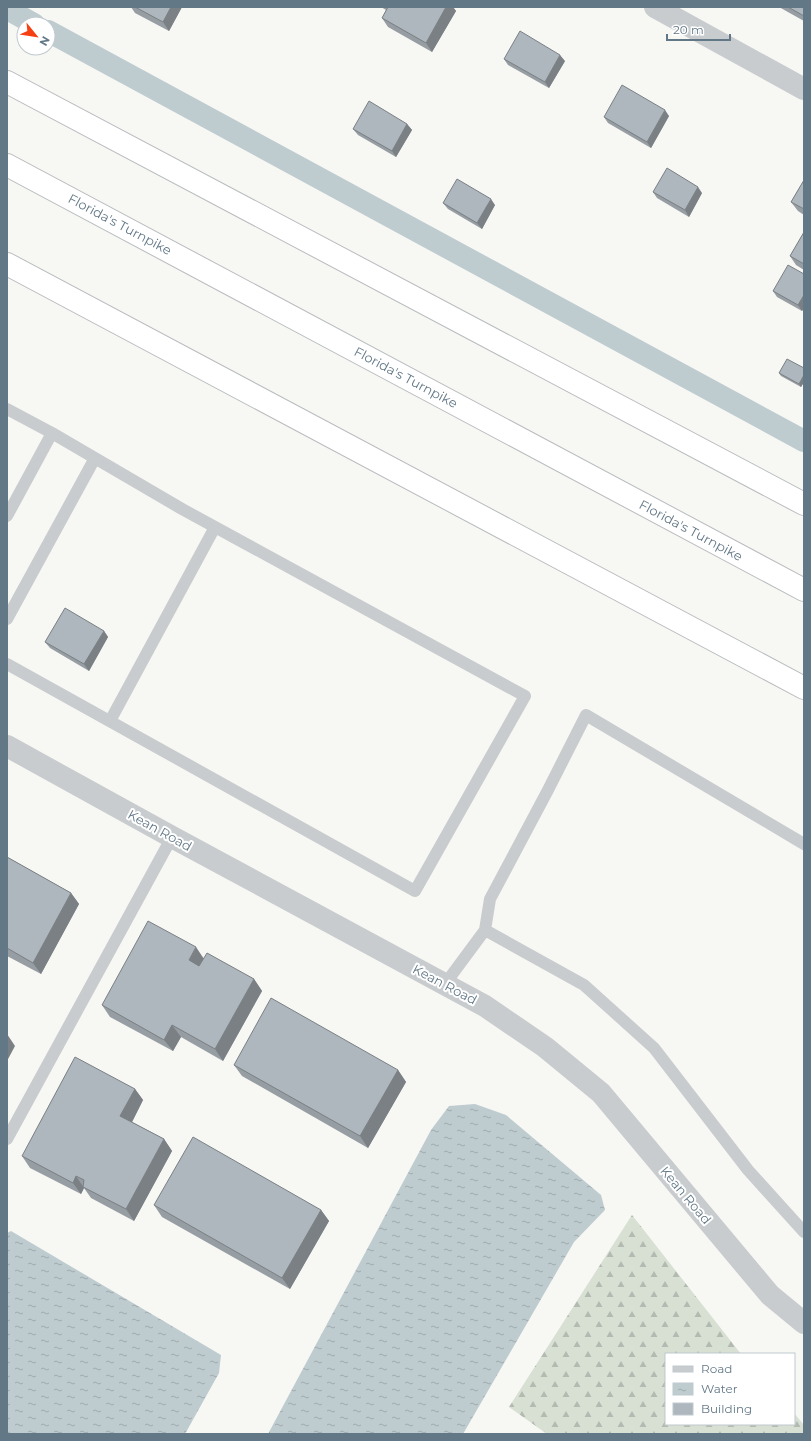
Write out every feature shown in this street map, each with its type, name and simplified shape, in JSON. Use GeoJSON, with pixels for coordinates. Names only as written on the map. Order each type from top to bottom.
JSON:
{"type":"FeatureCollection","features":[{"type":"Feature","properties":{"kind":"highway"},"geometry":{"type":"LineString","coordinates":[[7,82],[804,504]]}},
{"type":"Feature","properties":{"kind":"highway","name":"Florida's Turnpike"},"geometry":{"type":"LineString","coordinates":[[7,165],[804,590]]}},
{"type":"Feature","properties":{"kind":"highway"},"geometry":{"type":"LineString","coordinates":[[7,264],[804,688]]}},
{"type":"Feature","properties":{"kind":"street"},"geometry":{"type":"LineString","coordinates":[[655,7],[804,89]]}},
{"type":"Feature","properties":{"kind":"street","name":"Kean Road"},"geometry":{"type":"LineString","coordinates":[[7,746],[172,838],[485,1006],[545,1047],[601,1093],[770,1295],[804,1323]]}},
{"type":"Feature","properties":{"kind":"lane"},"geometry":{"type":"LineString","coordinates":[[7,409],[52,433],[215,527],[525,696],[415,891],[7,664]]}},
{"type":"Feature","properties":{"kind":"lane"},"geometry":{"type":"LineString","coordinates":[[7,516],[52,433]]}},
{"type":"Feature","properties":{"kind":"lane"},"geometry":{"type":"LineString","coordinates":[[7,619],[95,458]]}},
{"type":"Feature","properties":{"kind":"lane"},"geometry":{"type":"LineString","coordinates":[[110,721],[215,527]]}},
{"type":"Feature","properties":{"kind":"lane"},"geometry":{"type":"LineString","coordinates":[[445,984],[485,930],[490,899],[586,715],[804,844]]}},
{"type":"Feature","properties":{"kind":"lane"},"geometry":{"type":"LineString","coordinates":[[7,1139],[172,838]]}},
{"type":"Feature","properties":{"kind":"lane"},"geometry":{"type":"LineString","coordinates":[[485,930],[584,985],[654,1048],[748,1170],[804,1232]]}},
{"type":"Feature","properties":{"kind":"green space"},"geometry":{"type":"Polygon","coordinates":[[[632,1215],[740,1353],[665,1353],[665,1425],[795,1425],[795,1414],[804,1425],[804,1434],[547,1434],[509,1407],[632,1215]]]}},
{"type":"Feature","properties":{"kind":"water"},"geometry":{"type":"Polygon","coordinates":[[[475,1104],[506,1115],[601,1195],[605,1210],[574,1242],[463,1434],[268,1434],[431,1130],[449,1106],[475,1104]]]}},
{"type":"Feature","properties":{"kind":"water"},"geometry":{"type":"Polygon","coordinates":[[[11,1231],[221,1355],[219,1373],[185,1434],[7,1434],[7,1233],[11,1231]]]}},
{"type":"Feature","properties":{"kind":"building"},"geometry":{"type":"Polygon","coordinates":[[[135,7],[171,7],[163,22],[135,7]]]}},
{"type":"Feature","properties":{"kind":"building"},"geometry":{"type":"Polygon","coordinates":[[[388,7],[446,7],[426,43],[382,18],[388,7]]]}},
{"type":"Feature","properties":{"kind":"building"},"geometry":{"type":"Polygon","coordinates":[[[788,7],[804,7],[804,16],[788,7]]]}},
{"type":"Feature","properties":{"kind":"building"},"geometry":{"type":"Polygon","coordinates":[[[520,31],[560,55],[545,82],[504,59],[520,31]]]}},
{"type":"Feature","properties":{"kind":"building"},"geometry":{"type":"Polygon","coordinates":[[[622,85],[665,110],[647,142],[604,117],[622,85]]]}},
{"type":"Feature","properties":{"kind":"building"},"geometry":{"type":"Polygon","coordinates":[[[369,101],[407,124],[392,151],[353,129],[369,101]]]}},
{"type":"Feature","properties":{"kind":"building"},"geometry":{"type":"Polygon","coordinates":[[[667,168],[698,187],[685,210],[653,192],[667,168]]]}},
{"type":"Feature","properties":{"kind":"building"},"geometry":{"type":"Polygon","coordinates":[[[457,179],[491,199],[477,223],[443,203],[457,179]]]}},
{"type":"Feature","properties":{"kind":"building"},"geometry":{"type":"Polygon","coordinates":[[[804,180],[804,209],[791,202],[804,180]]]}},
{"type":"Feature","properties":{"kind":"building"},"geometry":{"type":"Polygon","coordinates":[[[804,232],[804,264],[790,256],[804,232]]]}},
{"type":"Feature","properties":{"kind":"building"},"geometry":{"type":"Polygon","coordinates":[[[788,265],[804,274],[804,295],[798,305],[773,291],[788,265]]]}},
{"type":"Feature","properties":{"kind":"building"},"geometry":{"type":"Polygon","coordinates":[[[787,359],[804,368],[804,375],[799,384],[779,373],[787,359]]]}},
{"type":"Feature","properties":{"kind":"building"},"geometry":{"type":"Polygon","coordinates":[[[65,608],[104,631],[84,664],[45,642],[65,608]]]}},
{"type":"Feature","properties":{"kind":"building"},"geometry":{"type":"Polygon","coordinates":[[[7,857],[71,893],[33,963],[7,948],[7,857]]]}},
{"type":"Feature","properties":{"kind":"building"},"geometry":{"type":"Polygon","coordinates":[[[148,921],[196,947],[189,960],[199,966],[207,953],[254,979],[215,1049],[172,1025],[164,1040],[102,1005],[148,921]]]}},
{"type":"Feature","properties":{"kind":"building"},"geometry":{"type":"Polygon","coordinates":[[[271,998],[398,1070],[360,1136],[234,1065],[271,998]]]}},
{"type":"Feature","properties":{"kind":"building"},"geometry":{"type":"Polygon","coordinates":[[[75,1057],[135,1089],[120,1116],[164,1139],[126,1209],[83,1187],[84,1180],[76,1176],[73,1183],[22,1156],[75,1057]]]}},
{"type":"Feature","properties":{"kind":"building"},"geometry":{"type":"Polygon","coordinates":[[[193,1137],[321,1210],[282,1278],[154,1205],[193,1137]]]}},
{"type":"Feature","properties":{"kind":"waterway"},"geometry":{"type":"LineString","coordinates":[[7,9],[20,16]]}},
{"type":"Feature","properties":{"kind":"waterway"},"geometry":{"type":"LineString","coordinates":[[56,35],[804,441]]}}]}
